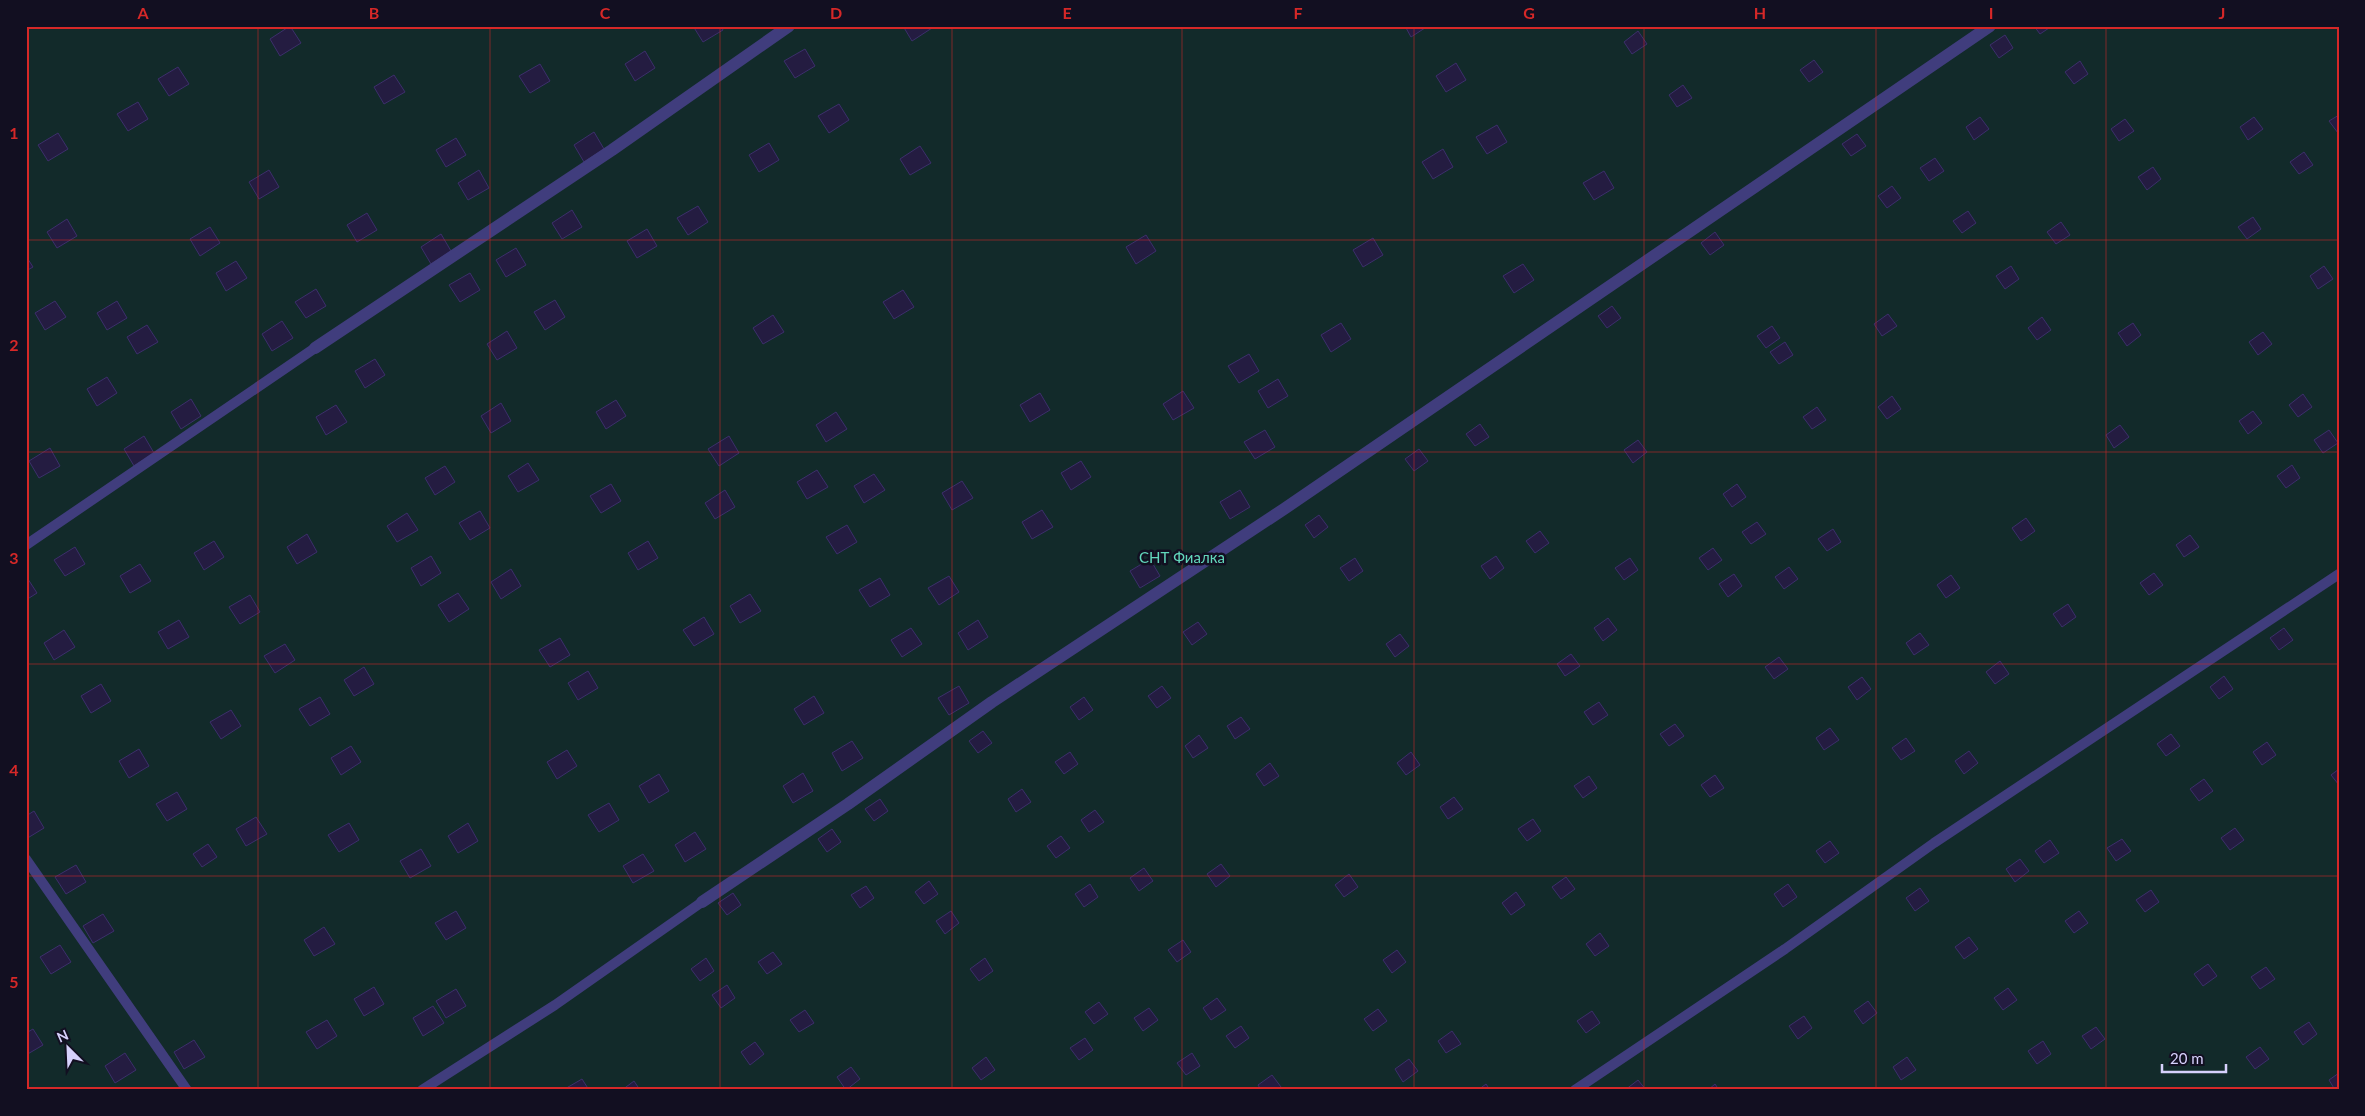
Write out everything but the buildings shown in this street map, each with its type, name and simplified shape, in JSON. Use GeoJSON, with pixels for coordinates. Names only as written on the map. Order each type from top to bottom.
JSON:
{"type":"FeatureCollection","features":[{"type":"Feature","properties":{"kind":"street"},"geometry":{"type":"LineString","coordinates":[[315,348],[612,150],[789,26]]}},
{"type":"Feature","properties":{"kind":"street"},"geometry":{"type":"LineString","coordinates":[[702,902],[848,804],[992,702],[1292,503],[1990,26]]}},
{"type":"Feature","properties":{"kind":"lane"},"geometry":{"type":"LineString","coordinates":[[26,544],[315,348]]}},
{"type":"Feature","properties":{"kind":"lane"},"geometry":{"type":"LineString","coordinates":[[1575,1090],[1785,949],[1934,843],[2339,574]]}},
{"type":"Feature","properties":{"kind":"lane"},"geometry":{"type":"LineString","coordinates":[[26,859],[187,1090]]}},
{"type":"Feature","properties":{"kind":"lane"},"geometry":{"type":"LineString","coordinates":[[422,1090],[555,1005],[702,902]]}},
{"type":"Feature","properties":{"kind":"green space","name":"СНТ Фиалка"},"geometry":{"type":"Polygon","coordinates":[[[26,26],[2339,26],[2339,1090],[26,1090],[26,26]]]}}]}
